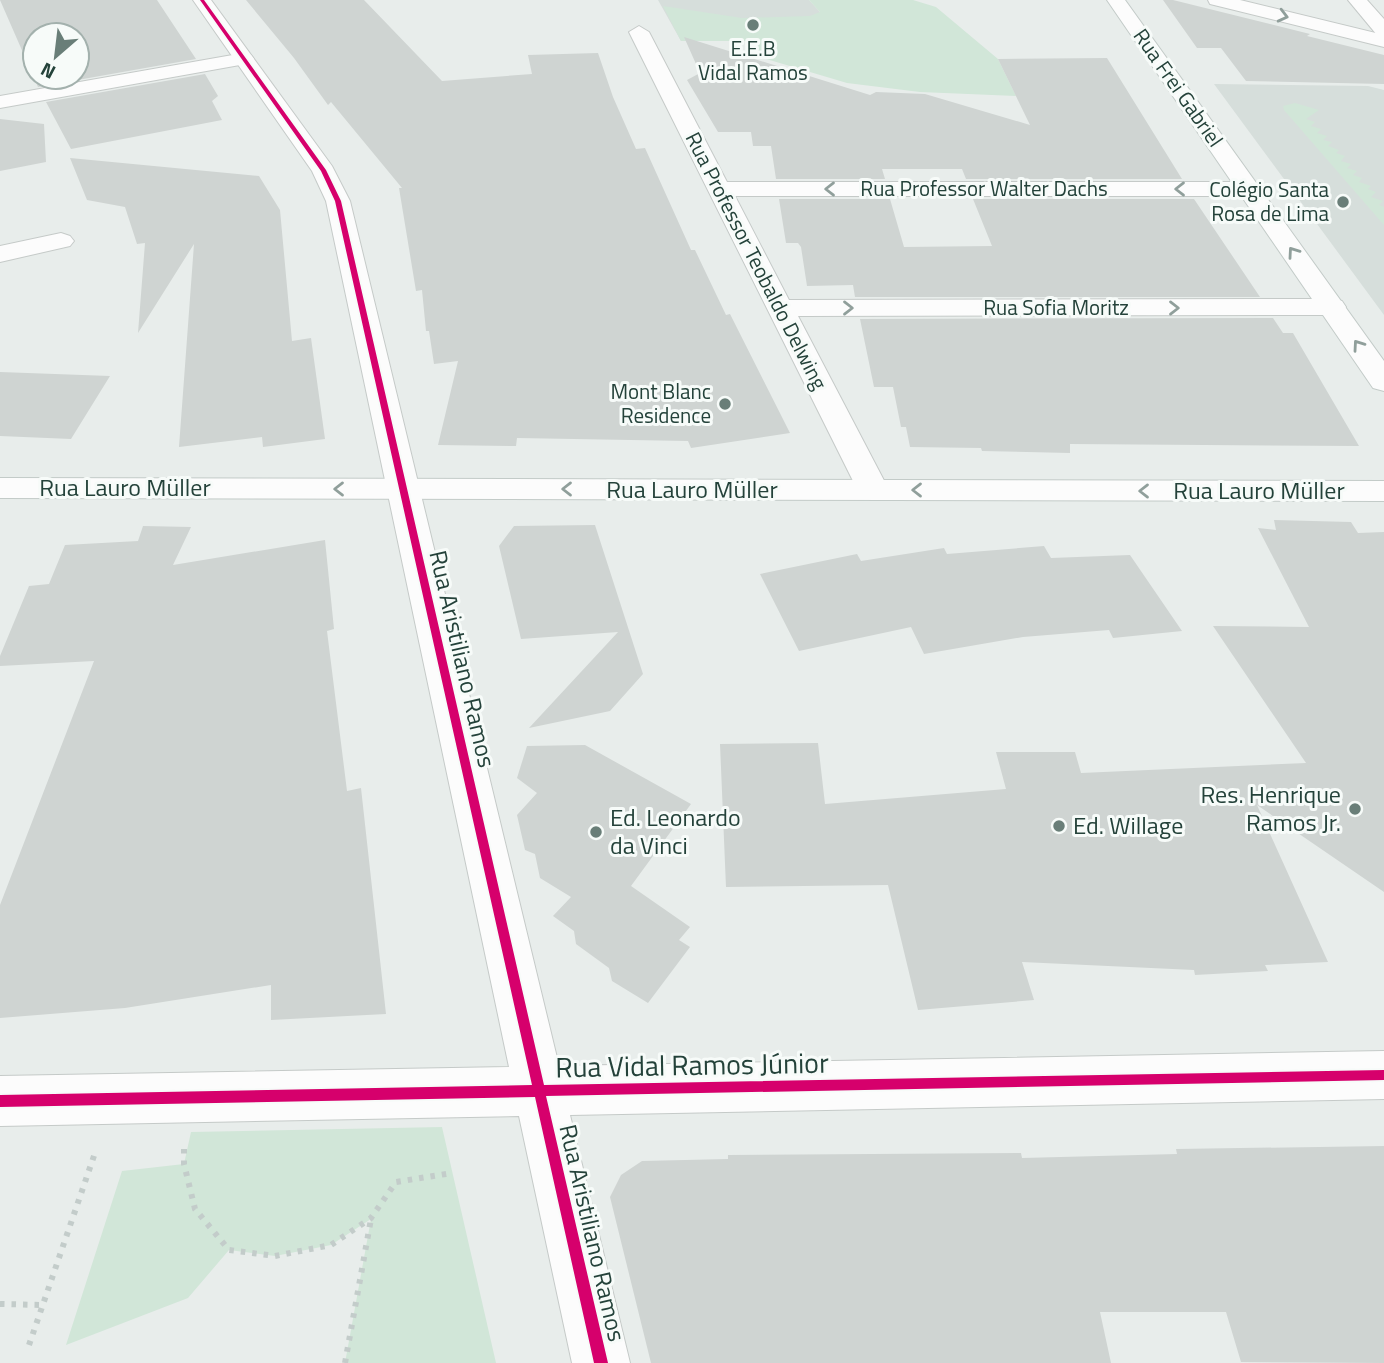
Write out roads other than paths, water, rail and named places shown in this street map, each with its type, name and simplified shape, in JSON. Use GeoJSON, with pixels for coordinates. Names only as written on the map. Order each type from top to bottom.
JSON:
{"type":"FeatureCollection","features":[{"type":"Feature","properties":{"kind":"street","name":"Rua Aristiliano Ramos"},"geometry":{"type":"LineString","coordinates":[[202,0],[324,171],[338,201],[601,1363]]}},
{"type":"Feature","properties":{"kind":"street","name":"Rua Frei Gabriel"},"geometry":{"type":"LineString","coordinates":[[1116,0],[1384,382]]}},
{"type":"Feature","properties":{"kind":"street"},"geometry":{"type":"LineString","coordinates":[[1217,0],[1384,41]]}},
{"type":"Feature","properties":{"kind":"street"},"geometry":{"type":"LineString","coordinates":[[1357,0],[1384,31]]}},
{"type":"Feature","properties":{"kind":"street","name":"Rua Professor Teobaldo Delwing"},"geometry":{"type":"LineString","coordinates":[[639,32],[873,490]]}},
{"type":"Feature","properties":{"kind":"street"},"geometry":{"type":"LineString","coordinates":[[0,102],[244,59]]}},
{"type":"Feature","properties":{"kind":"street","name":"Rua Professor Walter Dachs"},"geometry":{"type":"LineString","coordinates":[[719,190],[1249,189]]}},
{"type":"Feature","properties":{"kind":"street"},"geometry":{"type":"LineString","coordinates":[[0,254],[61,241]]}},
{"type":"Feature","properties":{"kind":"street","name":"Rua Sofia Moritz"},"geometry":{"type":"LineString","coordinates":[[780,308],[1332,307]]}},
{"type":"Feature","properties":{"kind":"street","name":"Rua Lauro Müller"},"geometry":{"type":"LineString","coordinates":[[0,488],[1384,491]]}},
{"type":"Feature","properties":{"kind":"street","name":"Rua Vidal Ramos Júnior"},"geometry":{"type":"LineString","coordinates":[[0,1101],[1384,1075]]}},
{"type":"Feature","properties":{"kind":"place","name":"E.E.B Vidal Ramos"},"geometry":{"type":"Point","coordinates":[753,25]}},
{"type":"Feature","properties":{"kind":"place","name":"Colégio Santa Rosa de Lima"},"geometry":{"type":"Point","coordinates":[1343,202]}},
{"type":"Feature","properties":{"kind":"place","name":"Mont Blanc Residence"},"geometry":{"type":"Point","coordinates":[725,404]}},
{"type":"Feature","properties":{"kind":"place","name":"Res. Henrique Ramos Jr."},"geometry":{"type":"Point","coordinates":[1355,809]}},
{"type":"Feature","properties":{"kind":"place","name":"Ed. Willage"},"geometry":{"type":"Point","coordinates":[1059,826]}},
{"type":"Feature","properties":{"kind":"place","name":"Ed. Leonardo da Vinci"},"geometry":{"type":"Point","coordinates":[596,832]}}]}
